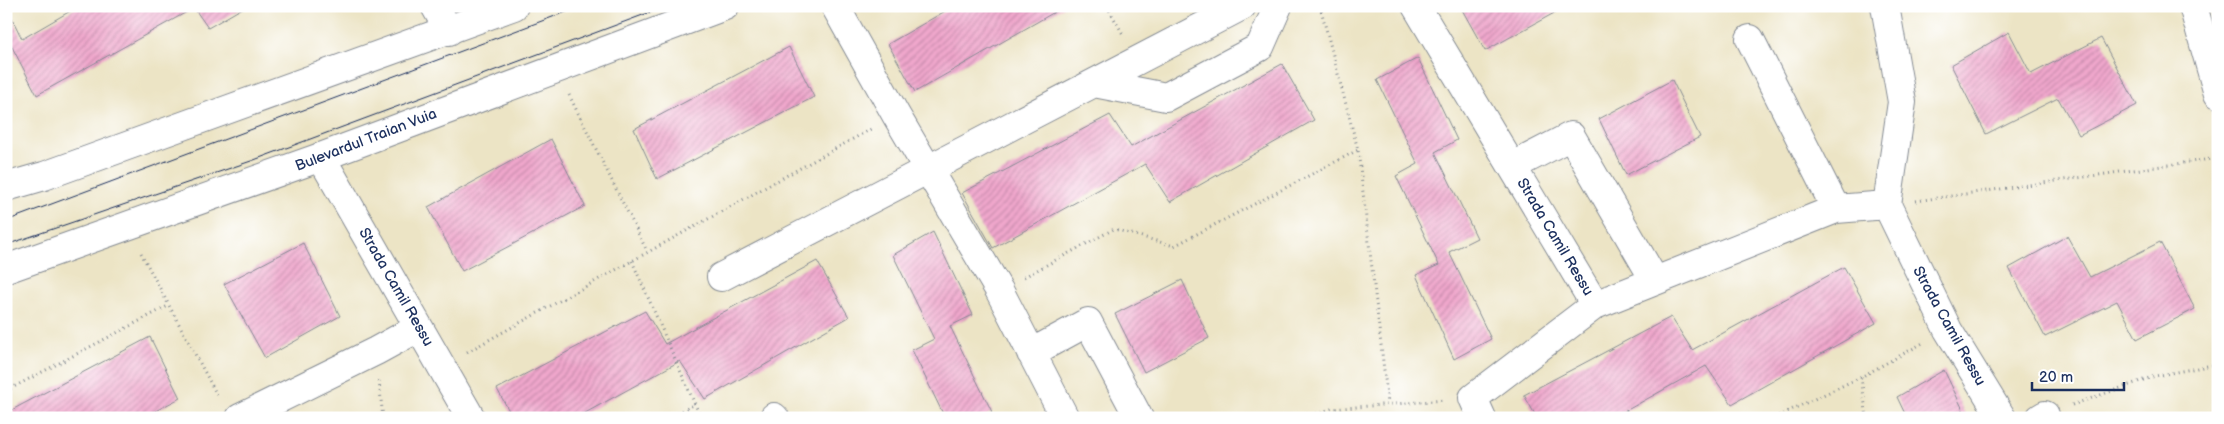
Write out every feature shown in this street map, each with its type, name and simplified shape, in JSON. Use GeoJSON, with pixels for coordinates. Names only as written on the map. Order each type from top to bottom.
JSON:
{"type":"FeatureCollection","features":[{"type":"Feature","properties":{"kind":"street"},"geometry":{"type":"LineString","coordinates":[[435,6],[449,31]]}},
{"type":"Feature","properties":{"kind":"street"},"geometry":{"type":"LineString","coordinates":[[6,186],[44,176],[514,6]]}},
{"type":"Feature","properties":{"kind":"street","name":"Bulevardul Traian Vuia"},"geometry":{"type":"LineString","coordinates":[[6,269],[128,228],[725,6]]}},
{"type":"Feature","properties":{"kind":"street"},"geometry":{"type":"LineString","coordinates":[[835,6],[927,170],[999,290],[1065,418]]}},
{"type":"Feature","properties":{"kind":"street"},"geometry":{"type":"LineString","coordinates":[[721,277],[1242,6]]}},
{"type":"Feature","properties":{"kind":"street"},"geometry":{"type":"LineString","coordinates":[[1094,83],[1166,97],[1260,48],[1278,6]]}},
{"type":"Feature","properties":{"kind":"street","name":"Strada Camil Ressu"},"geometry":{"type":"LineString","coordinates":[[1416,6],[1595,304],[1836,209],[1887,205],[1948,330],[2002,418]]}},
{"type":"Feature","properties":{"kind":"street"},"geometry":{"type":"LineString","coordinates":[[1885,6],[1902,102],[1887,205]]}},
{"type":"Feature","properties":{"kind":"street"},"geometry":{"type":"LineString","coordinates":[[2193,6],[2218,94]]}},
{"type":"Feature","properties":{"kind":"street"},"geometry":{"type":"LineString","coordinates":[[1750,39],[1836,209]]}},
{"type":"Feature","properties":{"kind":"street"},"geometry":{"type":"LineString","coordinates":[[1513,166],[1571,136],[1655,281]]}},
{"type":"Feature","properties":{"kind":"street","name":"Strada Camil Ressu"},"geometry":{"type":"LineString","coordinates":[[322,157],[471,418]]}},
{"type":"Feature","properties":{"kind":"street"},"geometry":{"type":"LineString","coordinates":[[1477,408],[1595,304]]}},
{"type":"Feature","properties":{"kind":"street"},"geometry":{"type":"LineString","coordinates":[[1031,352],[1088,322],[1139,418]]}},
{"type":"Feature","properties":{"kind":"street"},"geometry":{"type":"LineString","coordinates":[[230,409],[376,351],[418,328]]}},
{"type":"Feature","properties":{"kind":"path"},"geometry":{"type":"LineString","coordinates":[[1320,6],[1358,150],[1388,404]]}},
{"type":"Feature","properties":{"kind":"path"},"geometry":{"type":"LineString","coordinates":[[556,68],[648,251]]}},
{"type":"Feature","properties":{"kind":"path"},"geometry":{"type":"LineString","coordinates":[[442,367],[648,251],[896,116]]}},
{"type":"Feature","properties":{"kind":"path"},"geometry":{"type":"LineString","coordinates":[[999,290],[1114,229],[1174,246],[1358,150]]}},
{"type":"Feature","properties":{"kind":"path"},"geometry":{"type":"LineString","coordinates":[[1887,205],[2218,158]]}},
{"type":"Feature","properties":{"kind":"path"},"geometry":{"type":"LineString","coordinates":[[128,228],[168,306],[230,409]]}},
{"type":"Feature","properties":{"kind":"path"},"geometry":{"type":"LineString","coordinates":[[632,261],[701,418]]}},
{"type":"Feature","properties":{"kind":"path"},"geometry":{"type":"LineString","coordinates":[[6,392],[168,306]]}},
{"type":"Feature","properties":{"kind":"path"},"geometry":{"type":"LineString","coordinates":[[1774,418],[1861,377],[1948,330]]}},
{"type":"Feature","properties":{"kind":"path"},"geometry":{"type":"LineString","coordinates":[[2043,416],[2155,376],[2218,364]]}},
{"type":"Feature","properties":{"kind":"path"},"geometry":{"type":"LineString","coordinates":[[1861,377],[1867,418]]}},
{"type":"Feature","properties":{"kind":"path"},"geometry":{"type":"LineString","coordinates":[[669,418],[695,404]]}},
{"type":"Feature","properties":{"kind":"path"},"geometry":{"type":"LineString","coordinates":[[1302,418],[1331,409],[1388,404],[1477,408]]}},
{"type":"Feature","properties":{"kind":"building"},"geometry":{"type":"Polygon","coordinates":[[[6,6],[22,39],[79,6],[246,6],[208,28],[194,8],[37,95],[10,43],[6,45],[6,6]]]}},
{"type":"Feature","properties":{"kind":"building"},"geometry":{"type":"Polygon","coordinates":[[[954,6],[1065,6],[915,92],[888,44],[954,6]]]}},
{"type":"Feature","properties":{"kind":"building"},"geometry":{"type":"Polygon","coordinates":[[[1460,6],[1567,6],[1485,51],[1460,6]]]}},
{"type":"Feature","properties":{"kind":"building"},"geometry":{"type":"Polygon","coordinates":[[[2009,32],[2031,74],[2101,38],[2137,105],[2079,135],[2058,98],[1986,134],[1951,65],[2009,32]]]}},
{"type":"Feature","properties":{"kind":"building"},"geometry":{"type":"Polygon","coordinates":[[[789,47],[814,97],[657,179],[634,129],[789,47]]]}},
{"type":"Feature","properties":{"kind":"building"},"geometry":{"type":"Polygon","coordinates":[[[1418,58],[1457,140],[1435,152],[1477,238],[1449,252],[1491,339],[1454,359],[1416,275],[1439,265],[1396,176],[1418,164],[1377,80],[1418,58]]]}},
{"type":"Feature","properties":{"kind":"building"},"geometry":{"type":"Polygon","coordinates":[[[1282,64],[1314,120],[1170,202],[1145,164],[993,248],[962,193],[1110,115],[1131,147],[1282,64]]]}},
{"type":"Feature","properties":{"kind":"building"},"geometry":{"type":"Polygon","coordinates":[[[1672,80],[1700,137],[1626,175],[1599,119],[1672,80]]]}},
{"type":"Feature","properties":{"kind":"building"},"geometry":{"type":"Polygon","coordinates":[[[551,139],[585,206],[462,271],[428,207],[551,139]]]}},
{"type":"Feature","properties":{"kind":"building"},"geometry":{"type":"Polygon","coordinates":[[[933,232],[973,315],[950,326],[992,412],[982,418],[945,418],[912,350],[934,339],[893,255],[933,232]]]}},
{"type":"Feature","properties":{"kind":"building"},"geometry":{"type":"Polygon","coordinates":[[[2067,236],[2090,277],[2160,242],[2195,309],[2137,339],[2117,301],[2045,337],[2009,268],[2067,236]]]}},
{"type":"Feature","properties":{"kind":"building"},"geometry":{"type":"Polygon","coordinates":[[[303,243],[340,316],[265,358],[224,284],[303,243]]]}},
{"type":"Feature","properties":{"kind":"building"},"geometry":{"type":"Polygon","coordinates":[[[817,261],[849,317],[705,399],[680,361],[576,418],[513,418],[497,389],[645,311],[665,344],[817,261]]]}},
{"type":"Feature","properties":{"kind":"building"},"geometry":{"type":"Polygon","coordinates":[[[1844,267],[1876,323],[1732,404],[1706,366],[1613,418],[1537,418],[1524,395],[1671,317],[1692,350],[1844,267]]]}},
{"type":"Feature","properties":{"kind":"building"},"geometry":{"type":"Polygon","coordinates":[[[1182,280],[1209,338],[1144,372],[1115,314],[1182,280]]]}},
{"type":"Feature","properties":{"kind":"building"},"geometry":{"type":"Polygon","coordinates":[[[150,337],[180,398],[142,418],[6,418],[6,413],[150,337]]]}},
{"type":"Feature","properties":{"kind":"building"},"geometry":{"type":"Polygon","coordinates":[[[1944,370],[1967,418],[1907,418],[1897,397],[1944,370]]]}},
{"type":"Feature","properties":{"kind":"tram line"},"geometry":{"type":"LineString","coordinates":[[6,221],[582,6]]}},
{"type":"Feature","properties":{"kind":"tram line"},"geometry":{"type":"LineString","coordinates":[[6,245],[254,160],[667,6]]}}]}
